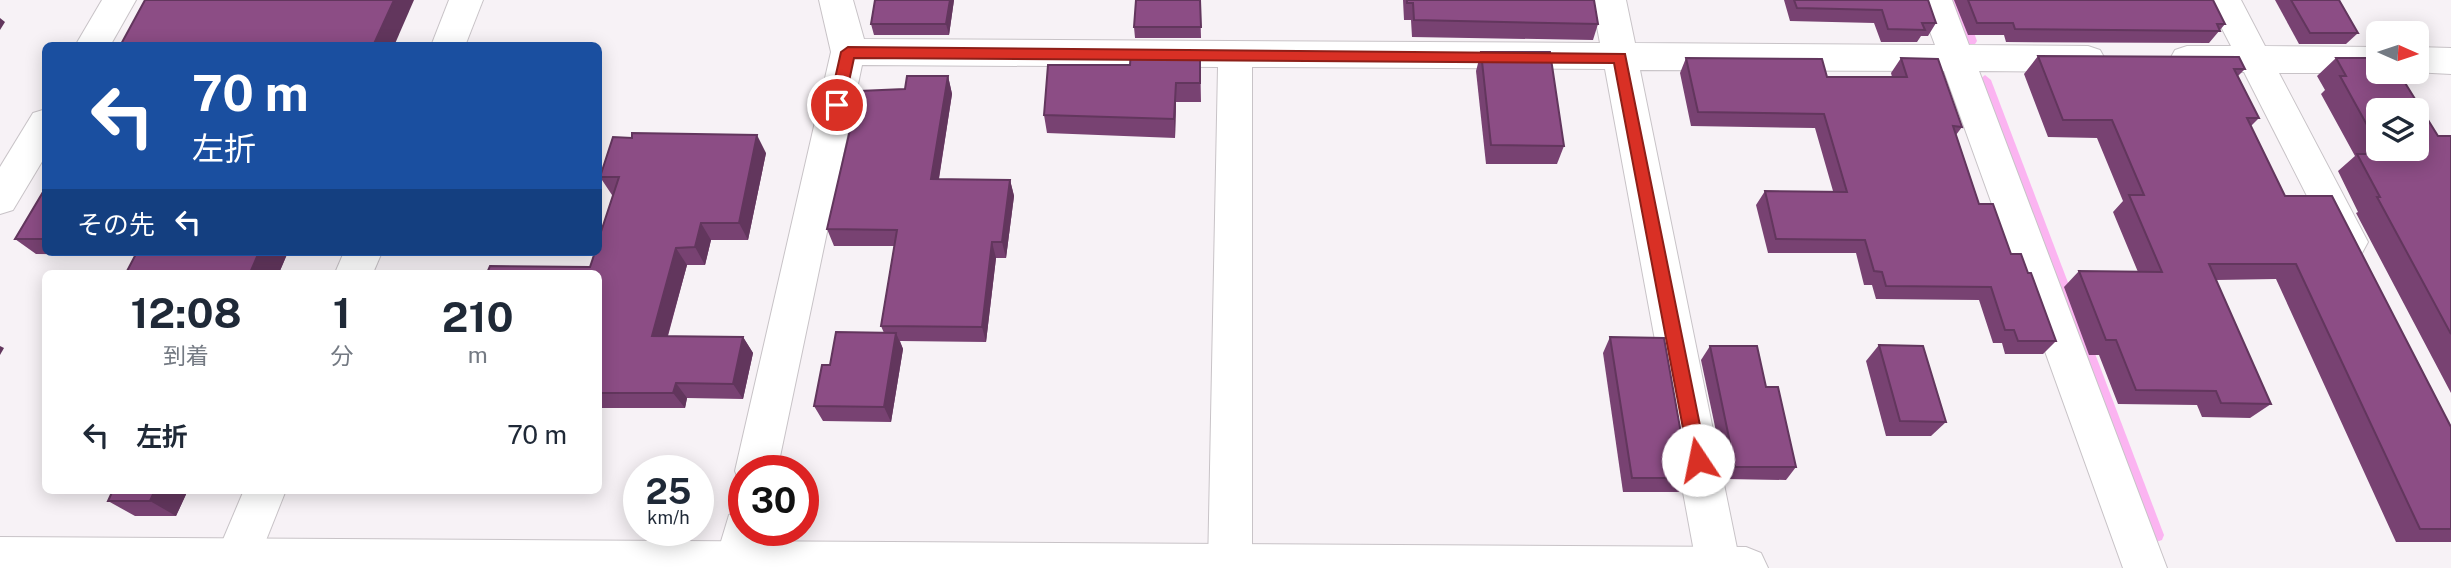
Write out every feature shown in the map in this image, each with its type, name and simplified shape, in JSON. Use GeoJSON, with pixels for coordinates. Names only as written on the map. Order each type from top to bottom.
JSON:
{"type":"FeatureCollection","features":[{"type":"Feature","properties":{"kind":"street"},"geometry":{"type":"LineString","coordinates":[[94,42],[119,0]]}},
{"type":"Feature","properties":{"kind":"street"},"geometry":{"type":"LineString","coordinates":[[450,42],[466,0]]}},
{"type":"Feature","properties":{"kind":"street"},"geometry":{"type":"LineString","coordinates":[[760,455],[848,52],[846,34],[835,0]]}},
{"type":"Feature","properties":{"kind":"street"},"geometry":{"type":"LineString","coordinates":[[1609,0],[1719,568]]}},
{"type":"Feature","properties":{"kind":"street"},"geometry":{"type":"LineString","coordinates":[[1935,0],[2145,568]]}},
{"type":"Feature","properties":{"kind":"street"},"geometry":{"type":"LineString","coordinates":[[2224,0],[2363,268]]}},
{"type":"Feature","properties":{"kind":"street"},"geometry":{"type":"LineString","coordinates":[[848,52],[2120,59]]}},
{"type":"Feature","properties":{"kind":"street"},"geometry":{"type":"LineString","coordinates":[[1230,566],[1235,54]]}},
{"type":"Feature","properties":{"kind":"street"},"geometry":{"type":"LineString","coordinates":[[2161,59],[2366,60]]}},
{"type":"Feature","properties":{"kind":"street"},"geometry":{"type":"LineString","coordinates":[[2429,60],[2451,61]]}},
{"type":"Feature","properties":{"kind":"street"},"geometry":{"type":"LineString","coordinates":[[0,199],[42,130]]}},
{"type":"Feature","properties":{"kind":"street"},"geometry":{"type":"LineString","coordinates":[[234,564],[263,494]]}},
{"type":"Feature","properties":{"kind":"street"},"geometry":{"type":"LineString","coordinates":[[0,558],[234,564],[738,553],[1230,566],[1746,568]]}},
{"type":"Feature","properties":{"kind":"building"},"geometry":{"type":"Polygon","coordinates":[[[145,0],[394,0],[375,42],[122,42],[145,0]]]}},
{"type":"Feature","properties":{"kind":"building"},"geometry":{"type":"Polygon","coordinates":[[[875,0],[950,0],[946,24],[871,24],[875,0]]]}},
{"type":"Feature","properties":{"kind":"building"},"geometry":{"type":"Polygon","coordinates":[[[1136,0],[1200,0],[1201,27],[1134,27],[1136,0]]]}},
{"type":"Feature","properties":{"kind":"building"},"geometry":{"type":"Polygon","coordinates":[[[1407,0],[1594,0],[1598,24],[1414,20],[1413,3],[1407,3],[1407,0]]]}},
{"type":"Feature","properties":{"kind":"building"},"geometry":{"type":"Polygon","coordinates":[[[1794,0],[1928,0],[1936,23],[1922,23],[1925,30],[1888,29],[1882,10],[1797,8],[1794,0]]]}},
{"type":"Feature","properties":{"kind":"building"},"geometry":{"type":"Polygon","coordinates":[[[1968,0],[2213,0],[2225,24],[2217,24],[2220,31],[2015,29],[2013,23],[1977,23],[1968,0]]]}},
{"type":"Feature","properties":{"kind":"building"},"geometry":{"type":"Polygon","coordinates":[[[2291,0],[2339,0],[2358,33],[2310,33],[2291,0]]]}},
{"type":"Feature","properties":{"kind":"building"},"geometry":{"type":"Polygon","coordinates":[[[1131,50],[1200,51],[1200,83],[1176,83],[1174,119],[1044,115],[1048,65],[1130,65],[1131,50]]]}},
{"type":"Feature","properties":{"kind":"building"},"geometry":{"type":"Polygon","coordinates":[[[1481,52],[1550,52],[1564,146],[1491,145],[1481,52]]]}},
{"type":"Feature","properties":{"kind":"building"},"geometry":{"type":"Polygon","coordinates":[[[2038,56],[2239,57],[2245,69],[2234,69],[2259,118],[2247,118],[2285,196],[2332,196],[2451,427],[2451,529],[2420,529],[2296,264],[2209,264],[2271,404],[2221,403],[2216,391],[2136,390],[2116,340],[2106,340],[2079,271],[2162,272],[2129,195],[2144,195],[2112,120],[2063,120],[2038,56]]]}},
{"type":"Feature","properties":{"kind":"building"},"geometry":{"type":"Polygon","coordinates":[[[1686,58],[1822,59],[1827,77],[1907,77],[1901,58],[1938,59],[1962,127],[1953,126],[1979,204],[1993,204],[2011,254],[2021,254],[2028,273],[2031,273],[2056,341],[2018,341],[2014,330],[2005,330],[1991,287],[1886,286],[1882,272],[1874,271],[1865,240],[1776,239],[1765,191],[1847,192],[1824,114],[1698,112],[1686,58]]]}},
{"type":"Feature","properties":{"kind":"building"},"geometry":{"type":"Polygon","coordinates":[[[2336,58],[2366,58],[2366,84],[2406,84],[2414,98],[2366,98],[2366,123],[2340,76],[2346,76],[2336,58]]]}},
{"type":"Feature","properties":{"kind":"building"},"geometry":{"type":"Polygon","coordinates":[[[907,76],[948,76],[931,179],[1010,180],[1002,242],[992,242],[982,327],[881,326],[897,230],[827,229],[859,91],[905,89],[907,76]]]}},
{"type":"Feature","properties":{"kind":"building"},"geometry":{"type":"Polygon","coordinates":[[[2429,122],[2438,136],[2451,136],[2451,334],[2377,197],[2380,197],[2357,154],[2366,154],[2366,161],[2429,161],[2429,122]]]}},
{"type":"Feature","properties":{"kind":"building"},"geometry":{"type":"Polygon","coordinates":[[[632,133],[757,135],[739,223],[701,223],[695,247],[676,248],[652,336],[743,337],[733,384],[676,383],[673,393],[602,393],[602,270],[488,270],[490,266],[590,267],[594,256],[602,256],[602,229],[619,177],[602,177],[602,171],[613,137],[632,138],[632,133]]]}},
{"type":"Feature","properties":{"kind":"building"},"geometry":{"type":"Polygon","coordinates":[[[42,194],[42,239],[15,239],[42,194]]]}},
{"type":"Feature","properties":{"kind":"building"},"geometry":{"type":"Polygon","coordinates":[[[135,256],[257,256],[251,270],[128,270],[135,256]]]}},
{"type":"Feature","properties":{"kind":"building"},"geometry":{"type":"Polygon","coordinates":[[[836,332],[896,333],[884,407],[814,406],[822,365],[830,365],[836,332]]]}},
{"type":"Feature","properties":{"kind":"building"},"geometry":{"type":"Polygon","coordinates":[[[1610,337],[1664,338],[1689,478],[1632,478],[1610,337]]]}},
{"type":"Feature","properties":{"kind":"building"},"geometry":{"type":"Polygon","coordinates":[[[1879,345],[1923,346],[1946,422],[1900,421],[1879,345]]]}},
{"type":"Feature","properties":{"kind":"building"},"geometry":{"type":"Polygon","coordinates":[[[1710,346],[1757,346],[1766,387],[1778,387],[1796,467],[1735,467],[1710,346]]]}},
{"type":"Feature","properties":{"kind":"building"},"geometry":{"type":"Polygon","coordinates":[[[111,494],[153,494],[150,501],[108,501],[111,494]]]}},
{"type":"Feature","properties":{"kind":"waterway"},"geometry":{"type":"LineString","coordinates":[[1956,0],[1971,41]]}},
{"type":"Feature","properties":{"kind":"waterway"},"geometry":{"type":"LineString","coordinates":[[1985,80],[2156,535]]}},
{"type":"Feature","properties":{"kind":"route"},"geometry":{"type":"LineString","coordinates":[[837,105],[848,52],[1620,58],[1698,460]]}}]}
